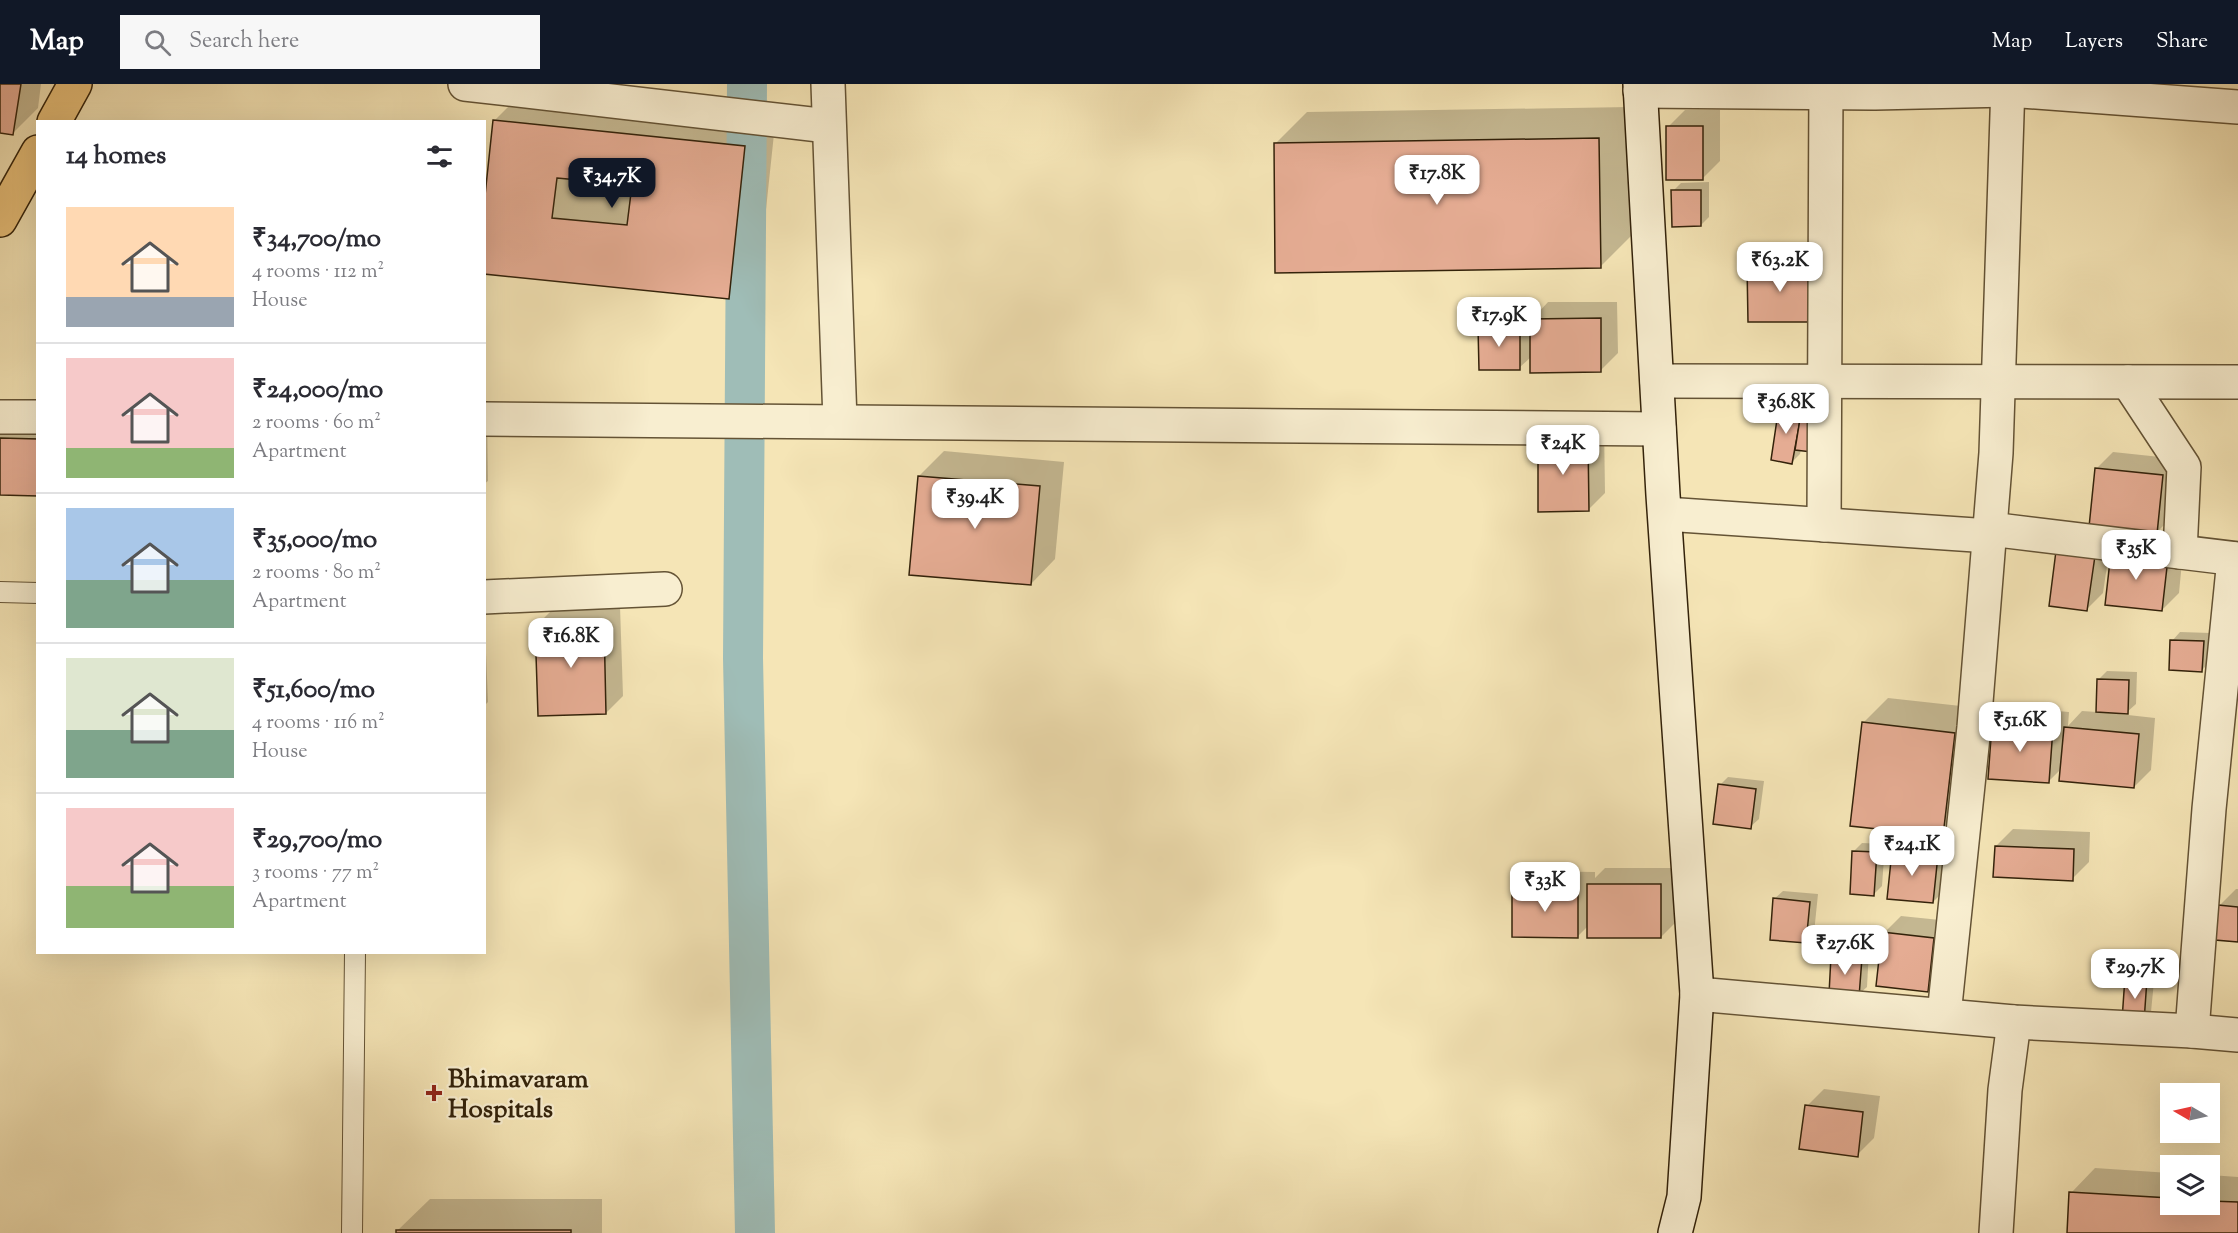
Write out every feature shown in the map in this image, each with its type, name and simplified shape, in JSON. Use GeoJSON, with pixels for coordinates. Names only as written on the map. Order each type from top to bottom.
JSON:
{"type":"FeatureCollection","features":[{"type":"Feature","properties":{"kind":"main road"},"geometry":{"type":"LineString","coordinates":[[55,120],[75,84]]}},
{"type":"Feature","properties":{"kind":"main road"},"geometry":{"type":"LineString","coordinates":[[0,220],[36,156]]}},
{"type":"Feature","properties":{"kind":"street"},"geometry":{"type":"LineString","coordinates":[[465,84],[827,126]]}},
{"type":"Feature","properties":{"kind":"street"},"geometry":{"type":"LineString","coordinates":[[828,84],[827,126],[840,421]]}},
{"type":"Feature","properties":{"kind":"street"},"geometry":{"type":"LineString","coordinates":[[1675,1233],[1684,1197],[1697,994],[1659,429],[1640,87],[2008,87],[2238,107]]}},
{"type":"Feature","properties":{"kind":"street"},"geometry":{"type":"LineString","coordinates":[[1944,1015],[1974,727],[1996,453],[2008,87]]}},
{"type":"Feature","properties":{"kind":"street"},"geometry":{"type":"LineString","coordinates":[[1824,525],[1826,88]]}},
{"type":"Feature","properties":{"kind":"street"},"geometry":{"type":"LineString","coordinates":[[1657,381],[2238,382]]}},
{"type":"Feature","properties":{"kind":"street"},"geometry":{"type":"LineString","coordinates":[[2128,382],[2184,467],[2180,552]]}},
{"type":"Feature","properties":{"kind":"street"},"geometry":{"type":"LineString","coordinates":[[0,417],[36,417]]}},
{"type":"Feature","properties":{"kind":"street"},"geometry":{"type":"LineString","coordinates":[[486,419],[1659,429]]}},
{"type":"Feature","properties":{"kind":"street"},"geometry":{"type":"LineString","coordinates":[[1665,514],[1990,533],[2236,559],[2209,809],[2192,1030]]}},
{"type":"Feature","properties":{"kind":"street"},"geometry":{"type":"LineString","coordinates":[[486,597],[665,589]]}},
{"type":"Feature","properties":{"kind":"street"},"geometry":{"type":"LineString","coordinates":[[1697,994],[2014,1022],[2192,1030],[2238,1035]]}},
{"type":"Feature","properties":{"kind":"street"},"geometry":{"type":"LineString","coordinates":[[1996,1233],[2005,1090],[2014,1022]]}},
{"type":"Feature","properties":{"kind":"lane"},"geometry":{"type":"LineString","coordinates":[[0,592],[36,593]]}},
{"type":"Feature","properties":{"kind":"lane"},"geometry":{"type":"LineString","coordinates":[[352,1233],[355,954]]}},
{"type":"Feature","properties":{"kind":"building"},"geometry":{"type":"Polygon","coordinates":[[[0,84],[21,84],[13,135],[0,133],[0,84]]]}},
{"type":"Feature","properties":{"kind":"building"},"geometry":{"type":"Polygon","coordinates":[[[493,120],[745,146],[729,299],[486,274],[486,186],[493,120]],[[557,178],[552,218],[627,225],[632,185],[557,178]]]}},
{"type":"Feature","properties":{"kind":"building"},"geometry":{"type":"Polygon","coordinates":[[[1666,126],[1703,126],[1703,180],[1666,180],[1666,126]]]}},
{"type":"Feature","properties":{"kind":"building"},"geometry":{"type":"Polygon","coordinates":[[[1599,138],[1601,268],[1275,273],[1274,143],[1599,138]]]}},
{"type":"Feature","properties":{"kind":"building"},"geometry":{"type":"Polygon","coordinates":[[[1671,190],[1701,190],[1701,226],[1672,227],[1671,190]]]}},
{"type":"Feature","properties":{"kind":"building"},"geometry":{"type":"Polygon","coordinates":[[[1812,264],[1813,322],[1748,322],[1747,265],[1812,264]]]}},
{"type":"Feature","properties":{"kind":"building"},"geometry":{"type":"Polygon","coordinates":[[[1601,318],[1601,372],[1530,373],[1530,319],[1601,318]]]}},
{"type":"Feature","properties":{"kind":"building"},"geometry":{"type":"Polygon","coordinates":[[[1520,326],[1520,370],[1479,370],[1478,327],[1520,326]]]}},
{"type":"Feature","properties":{"kind":"building"},"geometry":{"type":"Polygon","coordinates":[[[1779,406],[1802,410],[1792,464],[1771,460],[1779,406]]]}},
{"type":"Feature","properties":{"kind":"building"},"geometry":{"type":"Polygon","coordinates":[[[1800,419],[1817,422],[1812,452],[1795,450],[1800,419]]]}},
{"type":"Feature","properties":{"kind":"building"},"geometry":{"type":"Polygon","coordinates":[[[0,438],[36,439],[36,496],[0,495],[0,438]]]}},
{"type":"Feature","properties":{"kind":"building"},"geometry":{"type":"Polygon","coordinates":[[[1588,440],[1589,511],[1538,512],[1538,441],[1588,440]]]}},
{"type":"Feature","properties":{"kind":"building"},"geometry":{"type":"Polygon","coordinates":[[[2095,468],[2163,475],[2157,534],[2089,527],[2095,468]]]}},
{"type":"Feature","properties":{"kind":"building"},"geometry":{"type":"Polygon","coordinates":[[[918,476],[1040,486],[1031,585],[909,575],[918,476]]]}},
{"type":"Feature","properties":{"kind":"building"},"geometry":{"type":"Polygon","coordinates":[[[2057,543],[2096,549],[2087,611],[2049,606],[2057,543]]]}},
{"type":"Feature","properties":{"kind":"building"},"geometry":{"type":"Polygon","coordinates":[[[2111,552],[2168,558],[2162,611],[2105,605],[2111,552]]]}},
{"type":"Feature","properties":{"kind":"building"},"geometry":{"type":"Polygon","coordinates":[[[604,622],[606,714],[538,716],[535,624],[604,622]]]}},
{"type":"Feature","properties":{"kind":"building"},"geometry":{"type":"Polygon","coordinates":[[[2170,640],[2204,641],[2202,672],[2169,670],[2170,640]]]}},
{"type":"Feature","properties":{"kind":"building"},"geometry":{"type":"Polygon","coordinates":[[[2097,679],[2129,680],[2128,714],[2096,712],[2097,679]]]}},
{"type":"Feature","properties":{"kind":"building"},"geometry":{"type":"Polygon","coordinates":[[[1862,722],[1955,733],[1943,836],[1850,826],[1862,722]]]}},
{"type":"Feature","properties":{"kind":"building"},"geometry":{"type":"Polygon","coordinates":[[[1992,724],[2053,728],[2049,783],[1988,779],[1992,724]]]}},
{"type":"Feature","properties":{"kind":"building"},"geometry":{"type":"Polygon","coordinates":[[[2064,727],[2139,734],[2134,788],[2059,781],[2064,727]]]}},
{"type":"Feature","properties":{"kind":"building"},"geometry":{"type":"Polygon","coordinates":[[[1718,784],[1756,789],[1751,829],[1713,824],[1718,784]]]}},
{"type":"Feature","properties":{"kind":"building"},"geometry":{"type":"Polygon","coordinates":[[[1995,846],[2074,849],[2073,881],[1993,877],[1995,846]]]}},
{"type":"Feature","properties":{"kind":"building"},"geometry":{"type":"Polygon","coordinates":[[[1852,851],[1877,852],[1874,896],[1850,894],[1852,851]]]}},
{"type":"Feature","properties":{"kind":"building"},"geometry":{"type":"Polygon","coordinates":[[[1892,851],[1938,855],[1933,903],[1887,899],[1892,851]]]}},
{"type":"Feature","properties":{"kind":"building"},"geometry":{"type":"Polygon","coordinates":[[[1587,884],[1661,884],[1661,938],[1587,938],[1587,884]]]}},
{"type":"Feature","properties":{"kind":"building"},"geometry":{"type":"Polygon","coordinates":[[[1512,888],[1578,888],[1578,938],[1512,937],[1512,888]]]}},
{"type":"Feature","properties":{"kind":"building"},"geometry":{"type":"Polygon","coordinates":[[[1773,898],[1810,902],[1806,943],[1770,940],[1773,898]]]}},
{"type":"Feature","properties":{"kind":"building"},"geometry":{"type":"Polygon","coordinates":[[[2218,905],[2238,907],[2238,942],[2215,940],[2218,905]]]}},
{"type":"Feature","properties":{"kind":"building"},"geometry":{"type":"Polygon","coordinates":[[[1882,932],[1934,938],[1928,992],[1876,986],[1882,932]]]}},
{"type":"Feature","properties":{"kind":"building"},"geometry":{"type":"Polygon","coordinates":[[[1831,956],[1862,958],[1859,997],[1829,994],[1831,956]]]}},
{"type":"Feature","properties":{"kind":"building"},"geometry":{"type":"Polygon","coordinates":[[[2125,977],[2147,979],[2144,1022],[2122,1020],[2125,977]]]}},
{"type":"Feature","properties":{"kind":"building"},"geometry":{"type":"Polygon","coordinates":[[[1805,1105],[1863,1112],[1858,1157],[1799,1149],[1805,1105]]]}},
{"type":"Feature","properties":{"kind":"building"},"geometry":{"type":"Polygon","coordinates":[[[2069,1192],[2160,1197],[2160,1215],[2220,1215],[2220,1201],[2238,1202],[2238,1233],[2067,1233],[2069,1192]]]}},
{"type":"Feature","properties":{"kind":"building"},"geometry":{"type":"Polygon","coordinates":[[[396,1230],[571,1230],[571,1233],[396,1233],[396,1230]]]}},
{"type":"Feature","properties":{"kind":"waterway"},"geometry":{"type":"LineString","coordinates":[[747,84],[743,658],[755,1233]]}},
{"type":"Feature","properties":{"kind":"place","name":"Bhimavaram Hospitals"},"geometry":{"type":"Point","coordinates":[434,1093]}}]}
